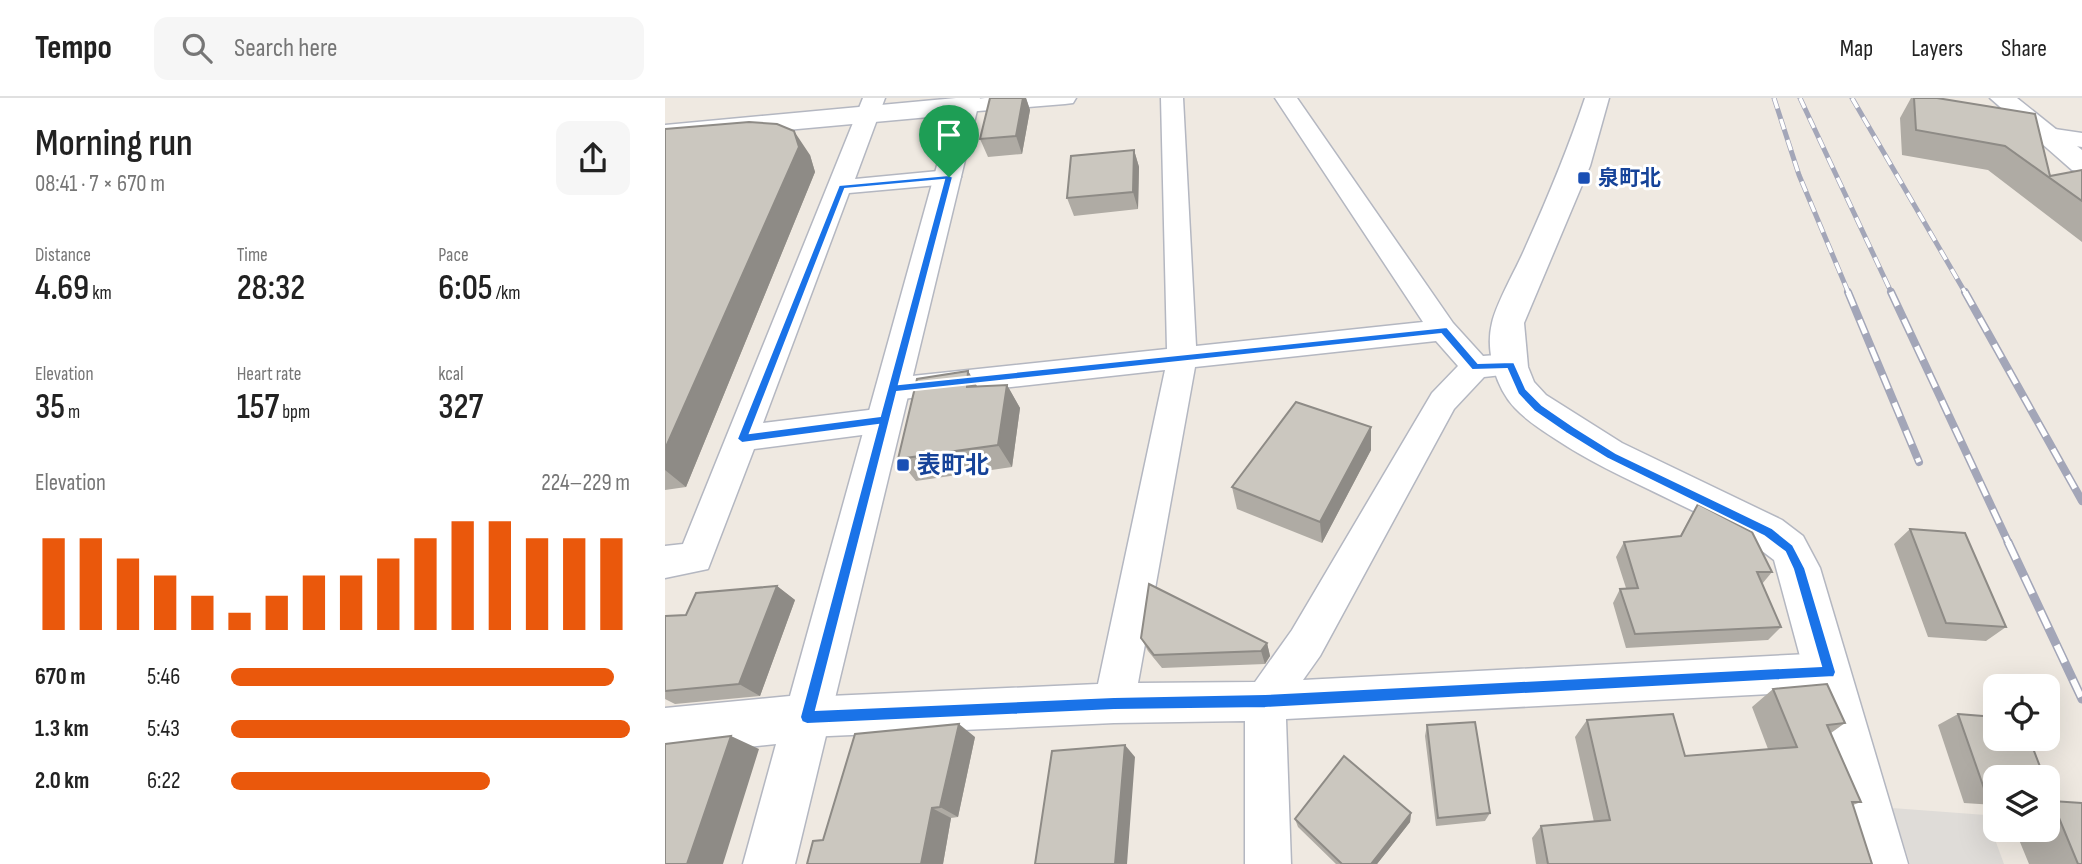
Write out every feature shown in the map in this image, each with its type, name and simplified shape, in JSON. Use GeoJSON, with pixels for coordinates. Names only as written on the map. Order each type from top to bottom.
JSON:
{"type":"FeatureCollection","features":[{"type":"Feature","properties":{"kind":"street"},"geometry":{"type":"LineString","coordinates":[[665,133],[870,107],[1065,98]]}},
{"type":"Feature","properties":{"kind":"street"},"geometry":{"type":"LineString","coordinates":[[1114,704],[1182,358],[1172,98]]}},
{"type":"Feature","properties":{"kind":"street"},"geometry":{"type":"LineString","coordinates":[[1286,98],[1443,330],[1493,366],[1538,408],[1570,430],[1612,456],[1768,532],[1789,548],[1799,568],[1882,864]]}},
{"type":"Feature","properties":{"kind":"street"},"geometry":{"type":"LineString","coordinates":[[1268,864],[1265,701],[1306,643],[1443,401],[1493,366],[1507,347],[1508,323],[1576,166],[1597,98]]}},
{"type":"Feature","properties":{"kind":"street"},"geometry":{"type":"LineString","coordinates":[[2002,98],[2082,164]]}},
{"type":"Feature","properties":{"kind":"street"},"geometry":{"type":"LineString","coordinates":[[769,864],[967,102]]}},
{"type":"Feature","properties":{"kind":"street"},"geometry":{"type":"LineString","coordinates":[[665,562],[695,558],[842,187],[870,107]]}},
{"type":"Feature","properties":{"kind":"street"},"geometry":{"type":"LineString","coordinates":[[2047,135],[2082,140]]}},
{"type":"Feature","properties":{"kind":"street"},"geometry":{"type":"LineString","coordinates":[[842,187],[949,177]]}},
{"type":"Feature","properties":{"kind":"street"},"geometry":{"type":"LineString","coordinates":[[742,439],[889,404],[1182,358],[1443,330]]}},
{"type":"Feature","properties":{"kind":"street"},"geometry":{"type":"LineString","coordinates":[[665,732],[807,717],[1114,704],[1265,701],[1829,672]]}},
{"type":"Feature","properties":{"kind":"shaded area"},"geometry":{"type":"Polygon","coordinates":[[[1892,808],[1983,815],[1983,842],[1996,842],[2004,864],[1910,864],[1892,808]]]}},
{"type":"Feature","properties":{"kind":"building"},"geometry":{"type":"Polygon","coordinates":[[[990,98],[1023,98],[1016,136],[980,139],[990,98]]]}},
{"type":"Feature","properties":{"kind":"building"},"geometry":{"type":"Polygon","coordinates":[[[1914,98],[1937,98],[2035,114],[2050,176],[2082,170],[2082,201],[2005,146],[1916,130],[1914,98]]]}},
{"type":"Feature","properties":{"kind":"building"},"geometry":{"type":"Polygon","coordinates":[[[749,122],[777,124],[794,131],[799,147],[665,449],[665,129],[749,122]]]}},
{"type":"Feature","properties":{"kind":"building"},"geometry":{"type":"Polygon","coordinates":[[[1134,150],[1133,192],[1067,198],[1071,156],[1134,150]]]}},
{"type":"Feature","properties":{"kind":"building"},"geometry":{"type":"Polygon","coordinates":[[[968,371],[967,387],[1007,385],[998,445],[898,459],[917,379],[968,371]]]}},
{"type":"Feature","properties":{"kind":"building"},"geometry":{"type":"Polygon","coordinates":[[[1296,402],[1371,427],[1320,522],[1232,487],[1296,402]]]}},
{"type":"Feature","properties":{"kind":"building"},"geometry":{"type":"Polygon","coordinates":[[[1698,504],[1752,532],[1772,572],[1757,572],[1781,627],[1635,634],[1620,589],[1638,588],[1624,542],[1681,536],[1698,504]]]}},
{"type":"Feature","properties":{"kind":"building"},"geometry":{"type":"Polygon","coordinates":[[[1910,529],[1965,533],[2006,627],[1946,623],[1910,529]]]}},
{"type":"Feature","properties":{"kind":"building"},"geometry":{"type":"Polygon","coordinates":[[[1149,584],[1267,643],[1261,651],[1154,655],[1141,638],[1149,584]]]}},
{"type":"Feature","properties":{"kind":"building"},"geometry":{"type":"Polygon","coordinates":[[[777,586],[739,684],[665,691],[665,616],[686,615],[696,593],[777,586]]]}},
{"type":"Feature","properties":{"kind":"building"},"geometry":{"type":"Polygon","coordinates":[[[1827,684],[1845,723],[1827,725],[1861,802],[1852,802],[1872,864],[1548,864],[1541,826],[1610,820],[1587,720],[1673,714],[1685,756],[1797,747],[1773,689],[1827,684]]]}},
{"type":"Feature","properties":{"kind":"building"},"geometry":{"type":"Polygon","coordinates":[[[1958,714],[1983,716],[1983,751],[2034,751],[2039,765],[1983,765],[1983,785],[1958,714]]]}},
{"type":"Feature","properties":{"kind":"building"},"geometry":{"type":"Polygon","coordinates":[[[1475,722],[1490,813],[1438,818],[1427,725],[1475,722]]]}},
{"type":"Feature","properties":{"kind":"building"},"geometry":{"type":"Polygon","coordinates":[[[959,724],[940,807],[932,808],[921,864],[807,864],[813,841],[823,840],[855,734],[959,724]]]}},
{"type":"Feature","properties":{"kind":"building"},"geometry":{"type":"Polygon","coordinates":[[[731,736],[687,864],[665,864],[665,744],[731,736]]]}},
{"type":"Feature","properties":{"kind":"building"},"geometry":{"type":"Polygon","coordinates":[[[1125,745],[1115,864],[1035,864],[1052,751],[1125,745]]]}},
{"type":"Feature","properties":{"kind":"building"},"geometry":{"type":"Polygon","coordinates":[[[1344,756],[1411,813],[1371,864],[1342,864],[1295,819],[1344,756]]]}},
{"type":"Feature","properties":{"kind":"building"},"geometry":{"type":"Polygon","coordinates":[[[2060,802],[2082,803],[2082,864],[2078,864],[2060,820],[2060,802]]]}},
{"type":"Feature","properties":{"kind":"railway"},"geometry":{"type":"LineString","coordinates":[[1774,98],[1799,175],[1849,294]]}},
{"type":"Feature","properties":{"kind":"railway"},"geometry":{"type":"LineString","coordinates":[[1800,98],[1892,294]]}},
{"type":"Feature","properties":{"kind":"railway"},"geometry":{"type":"LineString","coordinates":[[1852,98],[1966,294]]}},
{"type":"Feature","properties":{"kind":"railway"},"geometry":{"type":"LineString","coordinates":[[1848,292],[1919,462]]}},
{"type":"Feature","properties":{"kind":"railway"},"geometry":{"type":"LineString","coordinates":[[1891,292],[2009,544]]}},
{"type":"Feature","properties":{"kind":"railway"},"geometry":{"type":"LineString","coordinates":[[1965,292],[2082,501]]}},
{"type":"Feature","properties":{"kind":"railway"},"geometry":{"type":"LineString","coordinates":[[2008,542],[2082,699]]}},
{"type":"Feature","properties":{"kind":"place","name":"泉町北"},"geometry":{"type":"Point","coordinates":[1584,178]}},
{"type":"Feature","properties":{"kind":"place","name":"表町北"},"geometry":{"type":"Point","coordinates":[903,465]}},
{"type":"Feature","properties":{"kind":"route"},"geometry":{"type":"LineString","coordinates":[[949,177],[842,187],[742,439],[885,420],[893,389],[1443,330],[1476,367],[1510,365],[1522,391],[1538,408],[1570,430],[1612,456],[1768,532],[1789,548],[1799,568],[1829,672],[1265,701],[1114,704],[807,717],[885,420],[911,318],[949,177]]}}]}
